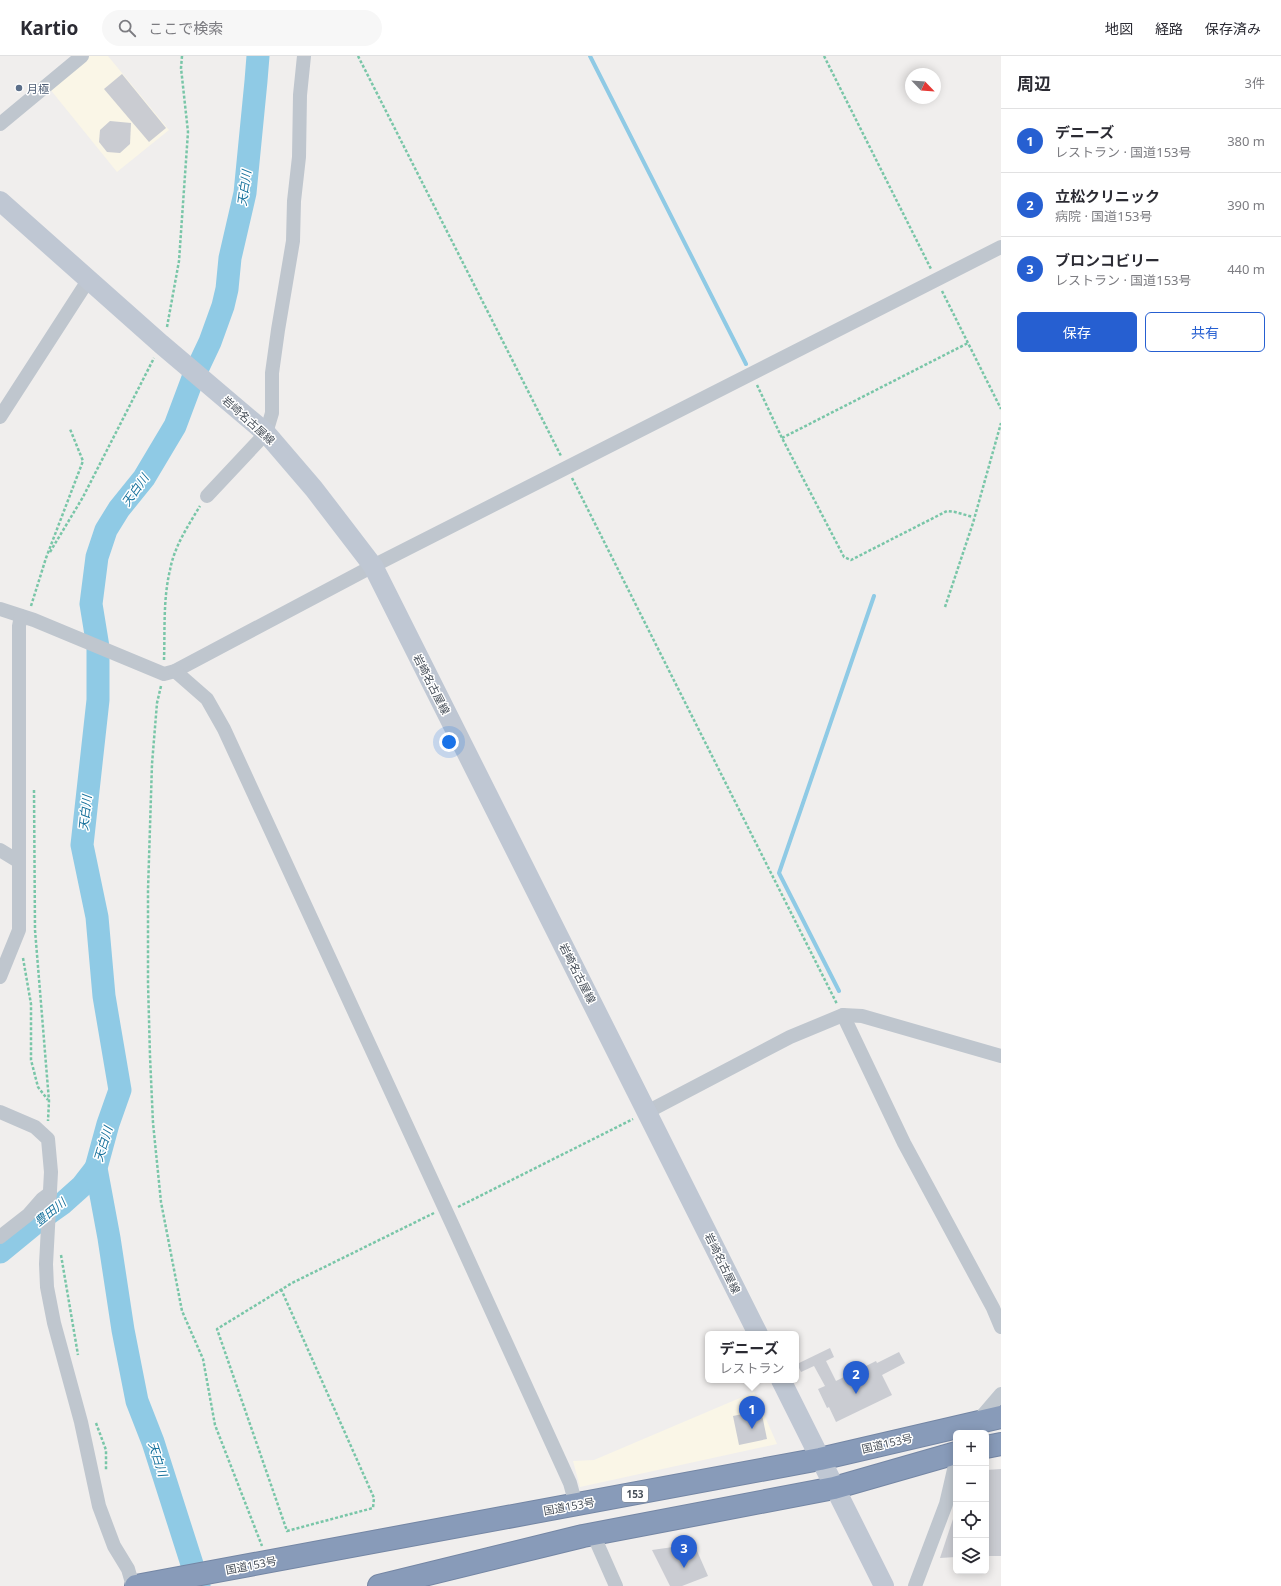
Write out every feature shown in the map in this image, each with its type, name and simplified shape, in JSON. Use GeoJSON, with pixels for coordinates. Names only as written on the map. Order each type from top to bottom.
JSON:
{"type":"FeatureCollection","features":[{"type":"Feature","properties":{"kind":"highway","name":"国道153号"},"geometry":{"type":"LineString","coordinates":[[136,1586],[820,1459],[1001,1417]]}},
{"type":"Feature","properties":{"kind":"highway"},"geometry":{"type":"LineString","coordinates":[[989,1446],[1001,1444]]}},
{"type":"Feature","properties":{"kind":"highway"},"geometry":{"type":"LineString","coordinates":[[379,1586],[593,1534],[834,1488],[953,1455]]}},
{"type":"Feature","properties":{"kind":"main road","name":"岩崎名古屋線"},"geometry":{"type":"LineString","coordinates":[[0,201],[162,344],[266,433],[332,511],[373,566],[756,1331]]}},
{"type":"Feature","properties":{"kind":"main road"},"geometry":{"type":"LineString","coordinates":[[782,1383],[884,1586]]}},
{"type":"Feature","properties":{"kind":"street"},"geometry":{"type":"LineString","coordinates":[[0,124],[82,56]]}},
{"type":"Feature","properties":{"kind":"street"},"geometry":{"type":"LineString","coordinates":[[207,496],[266,433],[272,413],[272,373],[292,241],[299,157],[300,95],[304,56]]}},
{"type":"Feature","properties":{"kind":"street"},"geometry":{"type":"LineString","coordinates":[[165,672],[1001,247]]}},
{"type":"Feature","properties":{"kind":"street"},"geometry":{"type":"LineString","coordinates":[[0,417],[89,279]]}},
{"type":"Feature","properties":{"kind":"street"},"geometry":{"type":"LineString","coordinates":[[0,609],[27,618],[165,672],[207,699],[224,729],[570,1483],[576,1505]]}},
{"type":"Feature","properties":{"kind":"street"},"geometry":{"type":"LineString","coordinates":[[0,977],[19,930],[19,626],[27,618]]}},
{"type":"Feature","properties":{"kind":"street"},"geometry":{"type":"LineString","coordinates":[[0,850],[18,861]]}},
{"type":"Feature","properties":{"kind":"street"},"geometry":{"type":"LineString","coordinates":[[843,1015],[904,1143],[993,1308],[1001,1328]]}},
{"type":"Feature","properties":{"kind":"street"},"geometry":{"type":"LineString","coordinates":[[647,1112],[790,1037],[843,1015],[862,1016],[1001,1056]]}},
{"type":"Feature","properties":{"kind":"street"},"geometry":{"type":"LineString","coordinates":[[0,1112],[35,1127],[48,1139],[51,1172],[46,1264],[47,1287],[54,1323],[81,1422],[99,1506],[114,1546],[128,1570],[133,1586]]}},
{"type":"Feature","properties":{"kind":"street"},"geometry":{"type":"LineString","coordinates":[[0,1237],[28,1215],[42,1199],[50,1196]]}},
{"type":"Feature","properties":{"kind":"street"},"geometry":{"type":"LineString","coordinates":[[977,1422],[1001,1394]]}},
{"type":"Feature","properties":{"kind":"street"},"geometry":{"type":"LineString","coordinates":[[915,1586],[946,1504],[955,1466]]}},
{"type":"Feature","properties":{"kind":"street"},"geometry":{"type":"LineString","coordinates":[[593,1534],[616,1586]]}},
{"type":"Feature","properties":{"kind":"path"},"geometry":{"type":"LineString","coordinates":[[179,261],[188,132],[181,68],[182,56]]}},
{"type":"Feature","properties":{"kind":"path"},"geometry":{"type":"LineString","coordinates":[[358,56],[843,1015]]}},
{"type":"Feature","properties":{"kind":"path"},"geometry":{"type":"LineString","coordinates":[[824,56],[1001,409]]}},
{"type":"Feature","properties":{"kind":"path"},"geometry":{"type":"LineString","coordinates":[[782,438],[968,344]]}},
{"type":"Feature","properties":{"kind":"path"},"geometry":{"type":"LineString","coordinates":[[752,374],[782,438],[846,559],[851,560],[947,511],[973,517]]}},
{"type":"Feature","properties":{"kind":"path"},"geometry":{"type":"LineString","coordinates":[[46,558],[84,497],[122,420]]}},
{"type":"Feature","properties":{"kind":"path"},"geometry":{"type":"LineString","coordinates":[[945,607],[970,530],[1001,423]]}},
{"type":"Feature","properties":{"kind":"path"},"geometry":{"type":"LineString","coordinates":[[27,618],[46,558],[83,461],[70,429]]}},
{"type":"Feature","properties":{"kind":"path"},"geometry":{"type":"LineString","coordinates":[[207,496],[184,532],[170,569],[166,602],[165,672],[157,702],[152,764],[148,890],[150,1056],[153,1123],[161,1202],[182,1311],[203,1359],[215,1425],[268,1561]]}},
{"type":"Feature","properties":{"kind":"path"},"geometry":{"type":"LineString","coordinates":[[34,788],[36,930],[49,1101],[48,1139]]}},
{"type":"Feature","properties":{"kind":"path"},"geometry":{"type":"LineString","coordinates":[[14,941],[22,956],[31,1004],[31,1060],[38,1087],[49,1101]]}},
{"type":"Feature","properties":{"kind":"path"},"geometry":{"type":"LineString","coordinates":[[281,1289],[374,1498],[373,1508],[287,1531],[217,1329],[281,1289],[430,1214],[460,1206],[647,1112]]}},
{"type":"Feature","properties":{"kind":"path"},"geometry":{"type":"LineString","coordinates":[[60,1247],[65,1285],[78,1357]]}},
{"type":"Feature","properties":{"kind":"path"},"geometry":{"type":"LineString","coordinates":[[95,1421],[106,1450],[106,1471]]}},
{"type":"Feature","properties":{"kind":"shaded area"},"geometry":{"type":"Polygon","coordinates":[[[89,56],[108,56],[169,130],[117,172],[49,88],[89,56]]]}},
{"type":"Feature","properties":{"kind":"shaded area"},"geometry":{"type":"Polygon","coordinates":[[[754,1392],[777,1444],[580,1487],[573,1461],[594,1460],[754,1392]]]}},
{"type":"Feature","properties":{"kind":"building"},"geometry":{"type":"Polygon","coordinates":[[[122,74],[166,128],[149,142],[104,89],[122,74]]]}},
{"type":"Feature","properties":{"kind":"building"},"geometry":{"type":"Polygon","coordinates":[[[110,121],[131,123],[130,144],[120,153],[107,152],[99,142],[100,130],[110,121]]]}},
{"type":"Feature","properties":{"kind":"building"},"geometry":{"type":"Polygon","coordinates":[[[830,1348],[834,1357],[826,1361],[836,1381],[876,1361],[877,1363],[899,1352],[905,1363],[882,1375],[892,1395],[836,1422],[818,1389],[825,1386],[814,1366],[801,1372],[799,1363],[830,1348]]]}},
{"type":"Feature","properties":{"kind":"building"},"geometry":{"type":"Polygon","coordinates":[[[761,1410],[767,1439],[739,1445],[733,1416],[761,1410]]]}},
{"type":"Feature","properties":{"kind":"building"},"geometry":{"type":"Polygon","coordinates":[[[1001,1469],[1001,1556],[989,1556],[989,1470],[1001,1469]]]}},
{"type":"Feature","properties":{"kind":"building"},"geometry":{"type":"Polygon","coordinates":[[[953,1519],[953,1557],[940,1558],[953,1519]]]}},
{"type":"Feature","properties":{"kind":"building"},"geometry":{"type":"Polygon","coordinates":[[[694,1544],[708,1576],[682,1586],[670,1586],[652,1550],[694,1544]]]}},
{"type":"Feature","properties":{"kind":"waterway","name":"天白川"},"geometry":{"type":"LineString","coordinates":[[199,1586],[153,1442],[137,1401],[123,1330],[109,1238],[96,1168],[108,1124],[120,1090],[104,996],[97,917],[82,845],[98,700],[98,647],[91,604],[97,557],[106,530],[119,509],[144,478],[175,426],[193,378],[210,342],[223,306],[227,289],[230,258],[245,193],[258,56]]}},
{"type":"Feature","properties":{"kind":"waterway"},"geometry":{"type":"LineString","coordinates":[[590,56],[746,364]]}},
{"type":"Feature","properties":{"kind":"waterway"},"geometry":{"type":"LineString","coordinates":[[839,991],[779,873],[874,596]]}},
{"type":"Feature","properties":{"kind":"waterway","name":"豊田川"},"geometry":{"type":"LineString","coordinates":[[0,1252],[39,1220],[63,1203],[82,1186],[96,1168]]}},
{"type":"Feature","properties":{"kind":"place","name":"月極"},"geometry":{"type":"Point","coordinates":[19,88]}},
{"type":"Feature","properties":{"kind":"place","name":"立松クリニック"},"geometry":{"type":"Point","coordinates":[856,1394]}},
{"type":"Feature","properties":{"kind":"place","name":"デニーズ"},"geometry":{"type":"Point","coordinates":[752,1429]}},
{"type":"Feature","properties":{"kind":"place","name":"ブロンコビリー"},"geometry":{"type":"Point","coordinates":[684,1568]}}]}
